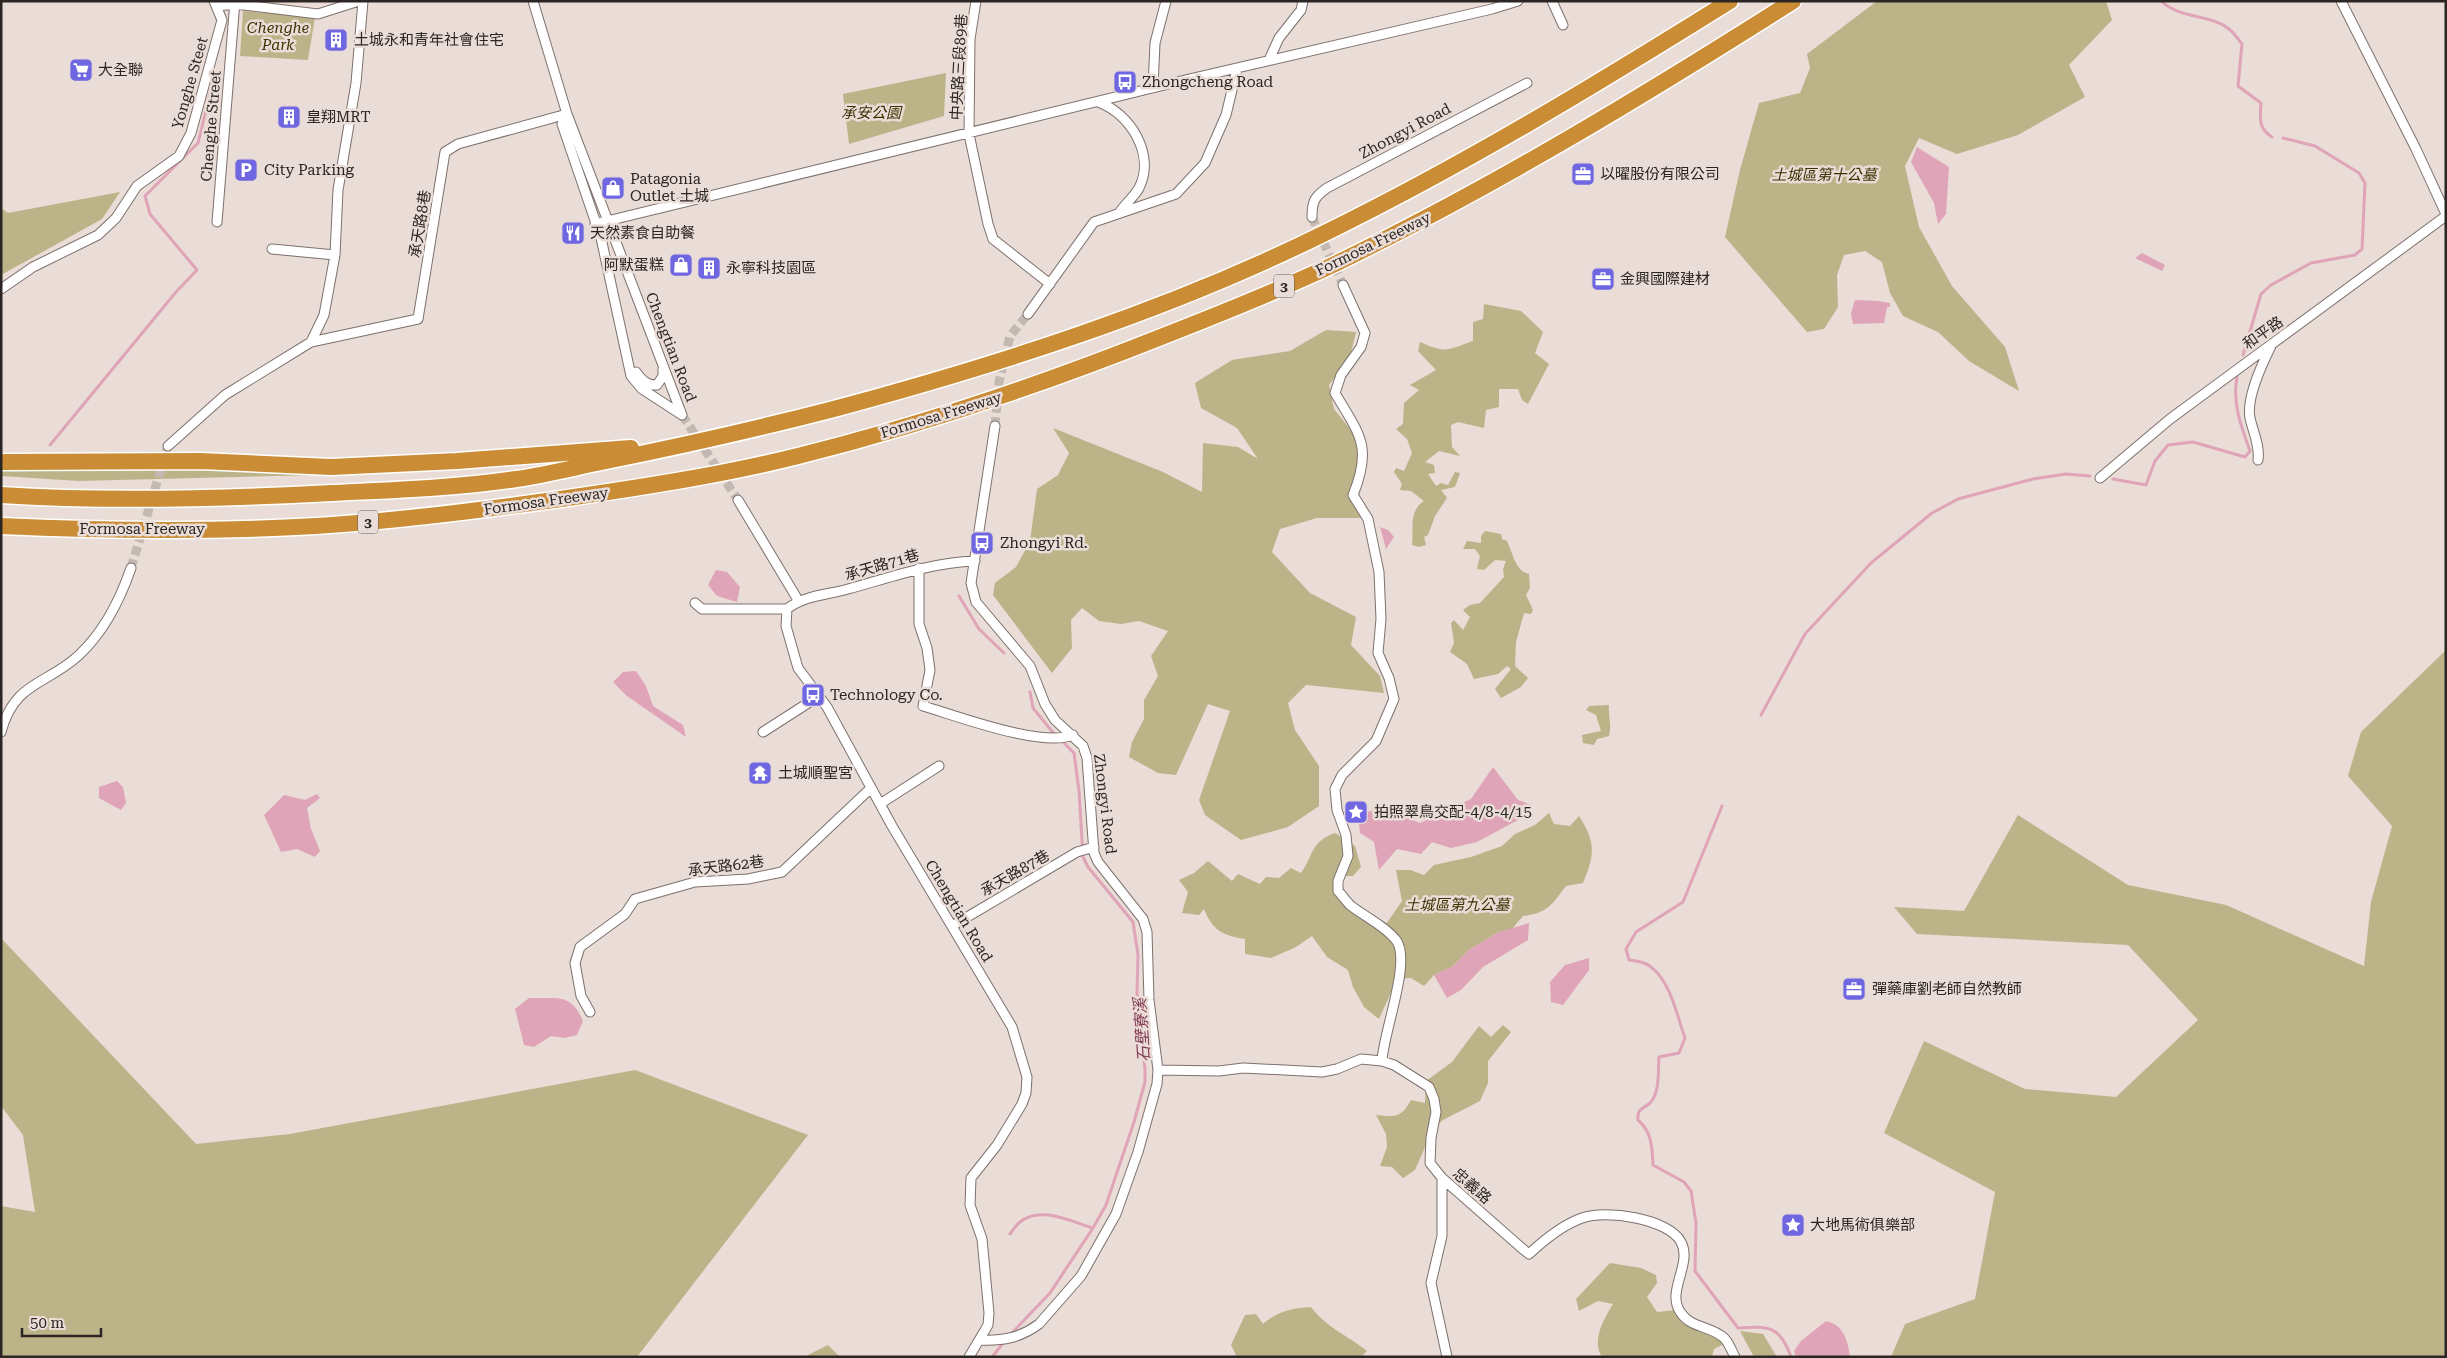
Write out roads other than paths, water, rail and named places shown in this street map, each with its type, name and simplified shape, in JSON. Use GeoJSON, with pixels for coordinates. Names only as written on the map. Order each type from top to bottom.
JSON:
{"type":"FeatureCollection","features":[{"type":"Feature","properties":{"kind":"highway","name":"Formosa Freeway"},"geometry":{"type":"LineString","coordinates":[[1,495],[71,499],[214,498],[405,490],[514,480],[691,444],[914,387],[1058,342],[1192,292],[1320,236],[1449,169],[1621,69],[1730,1]]}},
{"type":"Feature","properties":{"kind":"highway","name":"Formosa Freeway"},"geometry":{"type":"LineString","coordinates":[[1,526],[71,529],[220,530],[318,526],[412,518],[638,488],[731,471],[798,456],[925,422],[1075,372],[1204,320],[1332,265],[1494,182],[1644,96],[1793,1]]}},
{"type":"Feature","properties":{"kind":"highway"},"geometry":{"type":"LineString","coordinates":[[1,462],[201,461],[331,467],[457,461],[691,444]]}},
{"type":"Feature","properties":{"kind":"street"},"geometry":{"type":"LineString","coordinates":[[216,4],[235,3],[318,14],[359,1]]}},
{"type":"Feature","properties":{"kind":"street"},"geometry":{"type":"LineString","coordinates":[[168,446],[225,395],[311,342],[324,315],[336,255],[338,190],[356,83],[363,1]]}},
{"type":"Feature","properties":{"kind":"street","name":"Chengtian Road"},"geometry":{"type":"LineString","coordinates":[[533,1],[567,114],[670,388],[682,415],[642,389],[631,376],[601,238],[562,124],[567,114]]}},
{"type":"Feature","properties":{"kind":"street","name":"中央路三段89巷"},"geometry":{"type":"LineString","coordinates":[[976,1],[970,39],[969,134],[993,238],[1050,284]]}},
{"type":"Feature","properties":{"kind":"street"},"geometry":{"type":"LineString","coordinates":[[1153,88],[1155,43],[1166,1]]}},
{"type":"Feature","properties":{"kind":"street"},"geometry":{"type":"LineString","coordinates":[[1269,60],[1279,38],[1301,10],[1303,1]]}},
{"type":"Feature","properties":{"kind":"street"},"geometry":{"type":"LineString","coordinates":[[596,224],[1237,69],[1489,5],[1518,1]]}},
{"type":"Feature","properties":{"kind":"street"},"geometry":{"type":"LineString","coordinates":[[1552,1],[1563,25]]}},
{"type":"Feature","properties":{"kind":"street","name":"和平路"},"geometry":{"type":"LineString","coordinates":[[2100,478],[2170,419],[2446,215],[2416,149],[2340,1]]}},
{"type":"Feature","properties":{"kind":"street","name":"Chenghe Street"},"geometry":{"type":"LineString","coordinates":[[217,222],[235,3]]}},
{"type":"Feature","properties":{"kind":"street","name":"Yonghe Steet"},"geometry":{"type":"LineString","coordinates":[[1,289],[33,267],[98,235],[116,218],[137,186],[179,156],[191,133],[222,20],[216,4]]}},
{"type":"Feature","properties":{"kind":"street"},"geometry":{"type":"LineString","coordinates":[[1028,314],[1094,222],[1176,194],[1205,163],[1226,115],[1237,69]]}},
{"type":"Feature","properties":{"kind":"street","name":"Zhongyi Road"},"geometry":{"type":"LineString","coordinates":[[1312,217],[1312,202],[1316,195],[1327,188],[1527,83]]}},
{"type":"Feature","properties":{"kind":"street"},"geometry":{"type":"LineString","coordinates":[[1098,102],[1109,106],[1119,115],[1138,135],[1141,143],[1143,172],[1140,187],[1119,213]]}},
{"type":"Feature","properties":{"kind":"street","name":"承天路8巷"},"geometry":{"type":"LineString","coordinates":[[311,342],[418,319],[445,152],[458,144],[567,114]]}},
{"type":"Feature","properties":{"kind":"street"},"geometry":{"type":"LineString","coordinates":[[272,249],[336,255]]}},
{"type":"Feature","properties":{"kind":"street"},"geometry":{"type":"LineString","coordinates":[[1343,285],[1365,333],[1361,347],[1341,375],[1335,393],[1356,426],[1363,448],[1361,476],[1353,495],[1368,519],[1379,572],[1381,619],[1378,654],[1389,678],[1394,699],[1376,741],[1342,775],[1335,789],[1337,810],[1346,836],[1348,856],[1338,881],[1338,891],[1350,905],[1375,921],[1397,942],[1401,959],[1398,988],[1387,1029],[1382,1061]]}},
{"type":"Feature","properties":{"kind":"street"},"geometry":{"type":"LineString","coordinates":[[2258,460],[2260,450],[2249,415],[2251,400],[2271,346]]}},
{"type":"Feature","properties":{"kind":"street"},"geometry":{"type":"LineString","coordinates":[[626,352],[637,373],[647,384],[657,385],[663,376],[663,369]]}},
{"type":"Feature","properties":{"kind":"street"},"geometry":{"type":"LineString","coordinates":[[652,395],[662,394],[670,388]]}},
{"type":"Feature","properties":{"kind":"street","name":"Zhongyi Road"},"geometry":{"type":"LineString","coordinates":[[980,1340],[1000,1341],[1021,1336],[1039,1324],[1073,1287],[1116,1214],[1138,1152],[1157,1084],[1158,1070],[1149,1000],[1146,932],[1143,919],[1098,862],[1090,847],[1087,758],[1083,746],[1069,736],[1055,720],[1045,704],[1030,666],[976,602],[971,583],[995,426]]}},
{"type":"Feature","properties":{"kind":"street"},"geometry":{"type":"LineString","coordinates":[[695,603],[702,609],[787,608],[798,600],[738,500]]}},
{"type":"Feature","properties":{"kind":"street","name":"承天路71巷"},"geometry":{"type":"LineString","coordinates":[[798,600],[848,590],[944,562],[975,561]]}},
{"type":"Feature","properties":{"kind":"street"},"geometry":{"type":"LineString","coordinates":[[1,732],[4,720],[20,693],[76,657],[99,634],[116,603],[131,568]]}},
{"type":"Feature","properties":{"kind":"street"},"geometry":{"type":"LineString","coordinates":[[919,568],[919,624],[927,648],[930,670],[923,706],[1038,738],[1069,736]]}},
{"type":"Feature","properties":{"kind":"street","name":"Chengtian Road"},"geometry":{"type":"LineString","coordinates":[[787,608],[786,626],[798,668],[819,696],[880,804],[1012,1027],[1027,1077],[1026,1093],[1022,1104],[997,1145],[971,1178],[970,1205],[982,1239],[989,1313],[988,1325],[969,1357]]}},
{"type":"Feature","properties":{"kind":"street"},"geometry":{"type":"LineString","coordinates":[[763,732],[819,696]]}},
{"type":"Feature","properties":{"kind":"street"},"geometry":{"type":"LineString","coordinates":[[880,804],[939,766]]}},
{"type":"Feature","properties":{"kind":"street","name":"承天路62巷"},"geometry":{"type":"LineString","coordinates":[[590,1012],[581,996],[575,963],[580,947],[625,914],[635,900],[695,882],[748,879],[782,872],[871,788]]}},
{"type":"Feature","properties":{"kind":"street","name":"承天路87巷"},"geometry":{"type":"LineString","coordinates":[[952,926],[1077,852],[1090,847]]}},
{"type":"Feature","properties":{"kind":"street","name":"忠義路"},"geometry":{"type":"LineString","coordinates":[[1158,1070],[1219,1071],[1244,1068],[1322,1072],[1337,1069],[1361,1059],[1382,1061],[1407,1072],[1429,1087],[1434,1099],[1436,1112],[1431,1138],[1430,1163],[1442,1178],[1529,1254],[1548,1237],[1582,1218],[1595,1215],[1656,1222],[1669,1229],[1681,1242],[1684,1253],[1676,1298],[1680,1312],[1693,1325],[1722,1336],[1735,1357]]}},
{"type":"Feature","properties":{"kind":"street"},"geometry":{"type":"LineString","coordinates":[[1442,1178],[1442,1236],[1431,1283],[1448,1357]]}},
{"type":"Feature","properties":{"kind":"waterway"},"geometry":{"type":"LineString","coordinates":[[2161,1],[2177,11],[2221,24],[2236,36],[2242,44],[2238,86],[2261,103],[2260,118],[2262,127],[2272,137]]}},
{"type":"Feature","properties":{"kind":"waterway"},"geometry":{"type":"LineString","coordinates":[[50,445],[176,292],[197,270],[150,214],[145,196],[198,143],[214,78]]}},
{"type":"Feature","properties":{"kind":"waterway"},"geometry":{"type":"LineString","coordinates":[[2243,355],[2261,294],[2271,285],[2311,263],[2355,255],[2362,249],[2365,183],[2359,173],[2315,146],[2283,138]]}},
{"type":"Feature","properties":{"kind":"waterway"},"geometry":{"type":"LineString","coordinates":[[2113,479],[2146,485],[2155,461],[2168,445],[2193,442],[2245,457],[2250,451],[2237,405],[2237,377]]}},
{"type":"Feature","properties":{"kind":"waterway"},"geometry":{"type":"LineString","coordinates":[[1761,715],[1805,634],[1871,563],[1932,513],[1958,499],[2033,479],[2066,474],[2090,476]]}},
{"type":"Feature","properties":{"kind":"waterway","name":"石壁寮溪"},"geometry":{"type":"LineString","coordinates":[[959,596],[979,629],[1004,653]]}},
{"type":"Feature","properties":{"kind":"waterway","name":"石壁寮溪"},"geometry":{"type":"LineString","coordinates":[[1030,692],[1033,708],[1055,735]]}},
{"type":"Feature","properties":{"kind":"waterway","name":"石壁寮溪"},"geometry":{"type":"LineString","coordinates":[[1010,1335],[1050,1293],[1106,1205],[1134,1122],[1145,1082],[1137,993],[1138,955],[1133,922],[1088,867],[1083,857],[1079,791],[1074,753],[1060,739]]}},
{"type":"Feature","properties":{"kind":"waterway"},"geometry":{"type":"LineString","coordinates":[[1722,806],[1683,902],[1636,932],[1626,949],[1629,960],[1649,965],[1664,981],[1685,1038],[1679,1053],[1659,1057],[1658,1081],[1655,1094],[1650,1103],[1639,1111],[1638,1120],[1649,1135],[1652,1146],[1653,1165],[1684,1182],[1691,1191],[1696,1223],[1695,1271],[1738,1328],[1757,1327],[1772,1330],[1777,1333],[1787,1346],[1791,1357]]}},
{"type":"Feature","properties":{"kind":"waterway"},"geometry":{"type":"LineString","coordinates":[[1010,1234],[1020,1222],[1028,1217],[1037,1215],[1056,1216],[1093,1228]]}},
{"type":"Feature","properties":{"kind":"waterway","name":"石壁寮溪"},"geometry":{"type":"LineString","coordinates":[[992,1357],[1004,1342]]}},
{"type":"Feature","properties":{"kind":"tunnel"},"geometry":{"type":"LineString","coordinates":[[1312,217],[1343,285]]}},
{"type":"Feature","properties":{"kind":"tunnel"},"geometry":{"type":"LineString","coordinates":[[995,426],[999,382],[1010,336],[1028,314]]}},
{"type":"Feature","properties":{"kind":"tunnel"},"geometry":{"type":"LineString","coordinates":[[682,415],[738,500]]}},
{"type":"Feature","properties":{"kind":"tunnel"},"geometry":{"type":"LineString","coordinates":[[131,568],[168,446]]}},
{"type":"Feature","properties":{"kind":"place","name":"土城永和青年社會住宅"},"geometry":{"type":"Point","coordinates":[336,40]}},
{"type":"Feature","properties":{"kind":"place","name":"大全聯"},"geometry":{"type":"Point","coordinates":[81,70]}},
{"type":"Feature","properties":{"kind":"place","name":"Zhongcheng Road"},"geometry":{"type":"Point","coordinates":[1125,82]}},
{"type":"Feature","properties":{"kind":"place","name":"皇翔MRT"},"geometry":{"type":"Point","coordinates":[289,117]}},
{"type":"Feature","properties":{"kind":"place","name":"City Parking"},"geometry":{"type":"Point","coordinates":[246,170]}},
{"type":"Feature","properties":{"kind":"place","name":"以曜股份有限公司"},"geometry":{"type":"Point","coordinates":[1583,174]}},
{"type":"Feature","properties":{"kind":"place","name":"Patagonia Outlet 土城"},"geometry":{"type":"Point","coordinates":[613,188]}},
{"type":"Feature","properties":{"kind":"place","name":"天然素食自助餐"},"geometry":{"type":"Point","coordinates":[573,233]}},
{"type":"Feature","properties":{"kind":"place","name":"阿默蛋糕"},"geometry":{"type":"Point","coordinates":[681,265]}},
{"type":"Feature","properties":{"kind":"place","name":"永寧科技園區"},"geometry":{"type":"Point","coordinates":[709,268]}},
{"type":"Feature","properties":{"kind":"place","name":"金興國際建材"},"geometry":{"type":"Point","coordinates":[1603,279]}},
{"type":"Feature","properties":{"kind":"place","name":"Zhongyi Rd."},"geometry":{"type":"Point","coordinates":[982,543]}},
{"type":"Feature","properties":{"kind":"place","name":"Technology Co."},"geometry":{"type":"Point","coordinates":[813,695]}},
{"type":"Feature","properties":{"kind":"place","name":"土城順聖宮"},"geometry":{"type":"Point","coordinates":[760,773]}},
{"type":"Feature","properties":{"kind":"place","name":"拍照翠鳥交配-4/8-4/15"},"geometry":{"type":"Point","coordinates":[1356,812]}},
{"type":"Feature","properties":{"kind":"place","name":"彈藥庫劉老師自然教師"},"geometry":{"type":"Point","coordinates":[1854,989]}},
{"type":"Feature","properties":{"kind":"place","name":"大地馬術俱樂部"},"geometry":{"type":"Point","coordinates":[1793,1225]}},
{"type":"Feature","properties":{"kind":"park label","name":"Chenghe Park"},"geometry":{"type":"Point","coordinates":[278,36]}},
{"type":"Feature","properties":{"kind":"park label","name":"承安公園"},"geometry":{"type":"Point","coordinates":[871,113]}},
{"type":"Feature","properties":{"kind":"park label","name":"土城區第十公墓"},"geometry":{"type":"Point","coordinates":[1824,175]}},
{"type":"Feature","properties":{"kind":"park label","name":"土城區第九公墓"},"geometry":{"type":"Point","coordinates":[1457,905]}}]}
